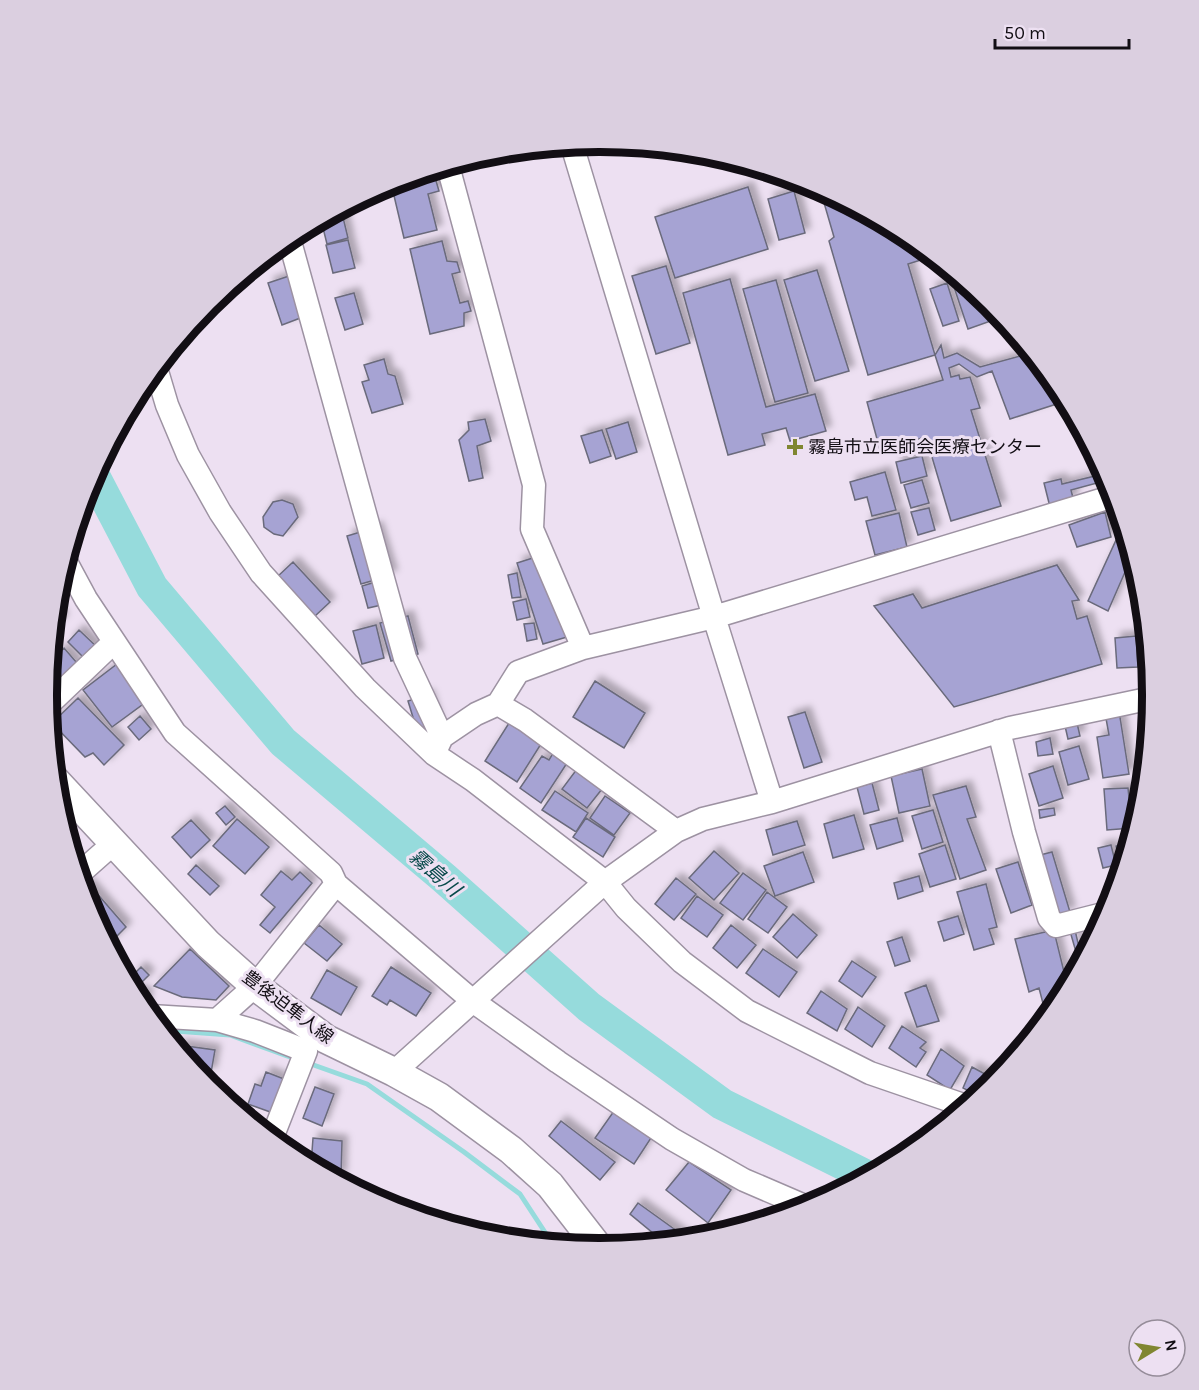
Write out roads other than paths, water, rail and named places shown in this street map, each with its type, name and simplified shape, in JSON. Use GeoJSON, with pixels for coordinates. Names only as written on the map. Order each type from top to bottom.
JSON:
{"type":"FeatureCollection","features":[{"type":"Feature","properties":{"kind":"main road","name":"豊後迫隼人線"},"geometry":{"type":"LineString","coordinates":[[66,791],[208,944],[255,986],[326,1039],[439,1097],[511,1150],[550,1185],[591,1237]]}},
{"type":"Feature","properties":{"kind":"street"},"geometry":{"type":"LineString","coordinates":[[575,153],[772,802]]}},
{"type":"Feature","properties":{"kind":"street"},"geometry":{"type":"LineString","coordinates":[[450,174],[534,485],[531,529],[583,648]]}},
{"type":"Feature","properties":{"kind":"street"},"geometry":{"type":"LineString","coordinates":[[292,248],[405,657],[438,745]]}},
{"type":"Feature","properties":{"kind":"street"},"geometry":{"type":"LineString","coordinates":[[159,379],[167,405],[188,455],[220,512],[261,573],[365,688],[438,745],[473,780],[605,882],[626,908],[682,962],[747,1011],[870,1073],[957,1103]]}},
{"type":"Feature","properties":{"kind":"street"},"geometry":{"type":"LineString","coordinates":[[438,745],[476,714],[498,704],[518,672],[583,648],[714,617],[1105,499]]}},
{"type":"Feature","properties":{"kind":"street"},"geometry":{"type":"LineString","coordinates":[[71,571],[86,599],[175,733],[331,873],[336,884],[474,1002],[540,1050],[672,1139],[744,1180],[794,1201]]}},
{"type":"Feature","properties":{"kind":"street"},"geometry":{"type":"LineString","coordinates":[[57,696],[114,642]]}},
{"type":"Feature","properties":{"kind":"street"},"geometry":{"type":"LineString","coordinates":[[394,1072],[605,882],[676,831],[703,819],[772,802],[999,731],[1142,700]]}},
{"type":"Feature","properties":{"kind":"street"},"geometry":{"type":"LineString","coordinates":[[498,704],[525,720],[676,831]]}},
{"type":"Feature","properties":{"kind":"street"},"geometry":{"type":"LineString","coordinates":[[999,731],[1024,832],[1049,918],[1056,926],[1095,916]]}},
{"type":"Feature","properties":{"kind":"street"},"geometry":{"type":"LineString","coordinates":[[86,868],[114,843]]}},
{"type":"Feature","properties":{"kind":"street"},"geometry":{"type":"LineString","coordinates":[[217,1020],[255,986],[336,884]]}},
{"type":"Feature","properties":{"kind":"street"},"geometry":{"type":"LineString","coordinates":[[163,1017],[217,1020],[255,1031],[303,1059],[275,1130]]}},
{"type":"Feature","properties":{"kind":"waterway","name":"霧島川"},"geometry":{"type":"LineString","coordinates":[[99,485],[152,587],[283,742],[444,878],[589,1007],[722,1104],[858,1172]]}},
{"type":"Feature","properties":{"kind":"waterway"},"geometry":{"type":"LineString","coordinates":[[174,1031],[230,1035],[290,1057]]}},
{"type":"Feature","properties":{"kind":"waterway"},"geometry":{"type":"LineString","coordinates":[[308,1063],[367,1084],[464,1152],[520,1194],[546,1234]]}},
{"type":"Feature","properties":{"kind":"place","name":"霧島市立医師会医療センター"},"geometry":{"type":"Point","coordinates":[795,447]}}]}
